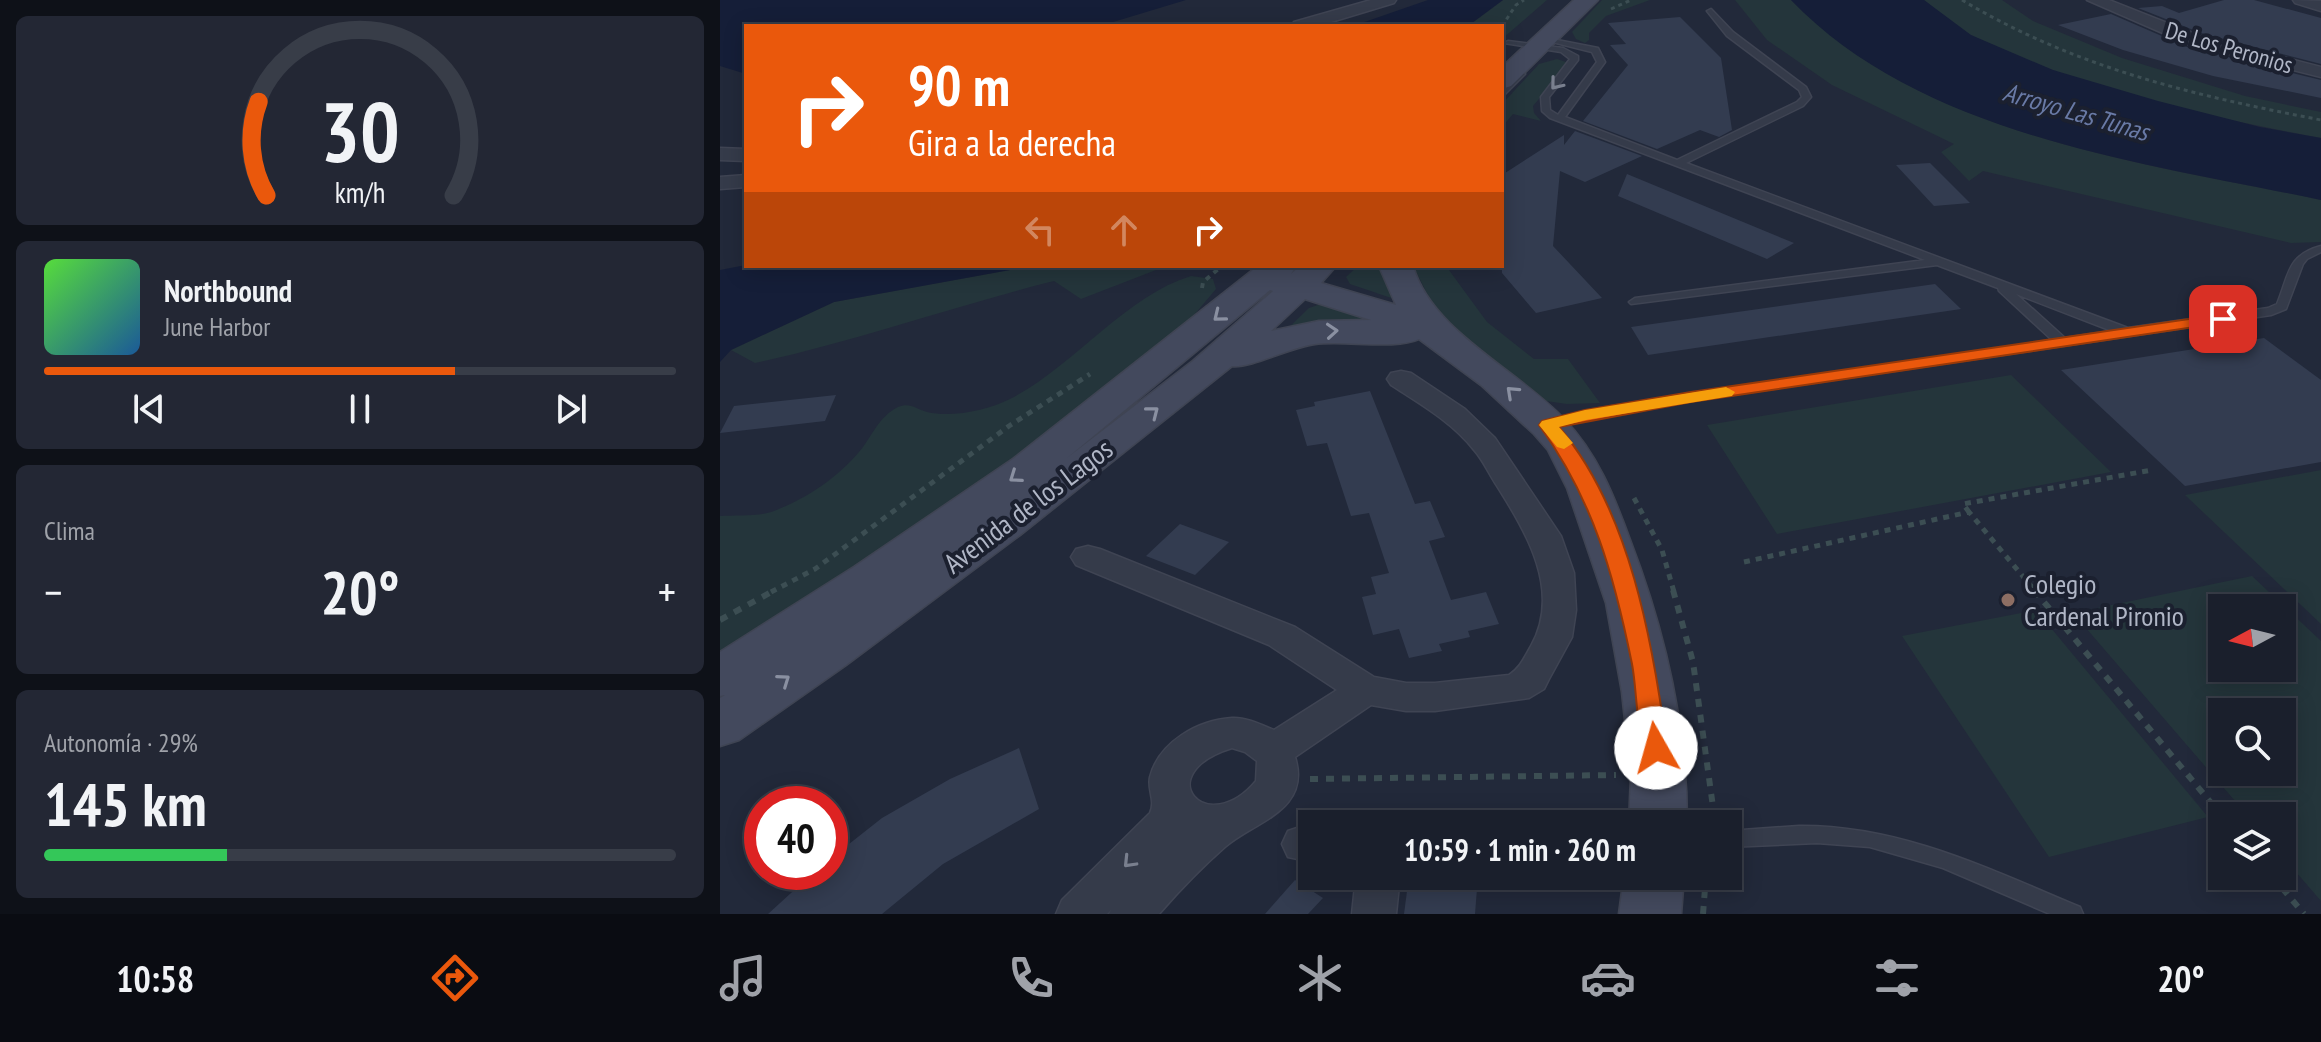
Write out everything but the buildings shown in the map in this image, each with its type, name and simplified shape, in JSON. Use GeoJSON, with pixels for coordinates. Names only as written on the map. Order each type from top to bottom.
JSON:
{"type":"FeatureCollection","features":[{"type":"Feature","properties":{"kind":"street"},"geometry":{"type":"LineString","coordinates":[[1307,24],[1388,0]]}},
{"type":"Feature","properties":{"kind":"street"},"geometry":{"type":"LineString","coordinates":[[1504,76],[1520,38],[1587,0]]}},
{"type":"Feature","properties":{"kind":"street","name":"De Los Peronios"},"geometry":{"type":"LineString","coordinates":[[2095,0],[2194,40],[2321,72]]}},
{"type":"Feature","properties":{"kind":"street"},"geometry":{"type":"LineString","coordinates":[[2301,0],[2321,6]]}},
{"type":"Feature","properties":{"kind":"street"},"geometry":{"type":"LineString","coordinates":[[720,154],[744,155]]}},
{"type":"Feature","properties":{"kind":"street"},"geometry":{"type":"LineString","coordinates":[[720,183],[744,181]]}},
{"type":"Feature","properties":{"kind":"street"},"geometry":{"type":"LineString","coordinates":[[1396,268],[1411,305],[1442,337],[1495,377],[1548,425],[1566,446],[1589,488],[1630,603],[1648,692],[1659,782],[1658,810]]}},
{"type":"Feature","properties":{"kind":"street"},"geometry":{"type":"LineString","coordinates":[[1291,274],[1442,337]]}},
{"type":"Feature","properties":{"kind":"street","name":"Avenida de los Lagos"},"geometry":{"type":"LineString","coordinates":[[720,725],[951,564],[1084,466],[1206,370],[1291,274]]}},
{"type":"Feature","properties":{"kind":"street","name":"Avenida de los Lagos"},"geometry":{"type":"LineString","coordinates":[[720,677],[871,579],[1028,468],[1291,274]]}},
{"type":"Feature","properties":{"kind":"street"},"geometry":{"type":"LineString","coordinates":[[1206,370],[1297,333],[1355,329],[1442,337]]}},
{"type":"Feature","properties":{"kind":"street"},"geometry":{"type":"LineString","coordinates":[[1088,557],[1282,636],[1365,690],[1406,697],[1516,688],[1531,679],[1541,667],[1554,637],[1559,610],[1557,573],[1545,536],[1485,444],[1455,415],[1401,379]]}},
{"type":"Feature","properties":{"kind":"street"},"geometry":{"type":"LineString","coordinates":[[1275,765],[1365,690]]}},
{"type":"Feature","properties":{"kind":"street"},"geometry":{"type":"LineString","coordinates":[[1131,914],[1182,858],[1226,821],[1260,806],[1271,793],[1275,765],[1262,741],[1232,733],[1198,742],[1174,765],[1168,793],[1183,815],[1196,820],[1226,821]]}},
{"type":"Feature","properties":{"kind":"street"},"geometry":{"type":"LineString","coordinates":[[1078,914],[1165,825],[1174,806]]}},
{"type":"Feature","properties":{"kind":"street"},"geometry":{"type":"LineString","coordinates":[[1374,914],[1377,890]]}},
{"type":"Feature","properties":{"kind":"street"},"geometry":{"type":"LineString","coordinates":[[1650,914],[1653,890]]}},
{"type":"Feature","properties":{"kind":"lane"},"geometry":{"type":"LineString","coordinates":[[1576,44],[1563,33],[1595,0]]}},
{"type":"Feature","properties":{"kind":"lane"},"geometry":{"type":"LineString","coordinates":[[1678,163],[1800,104],[1807,97],[1803,89],[1730,34],[1711,11]]}},
{"type":"Feature","properties":{"kind":"lane"},"geometry":{"type":"LineString","coordinates":[[1520,38],[1576,44],[1595,50],[1601,62],[1560,118]]}},
{"type":"Feature","properties":{"kind":"lane"},"geometry":{"type":"LineString","coordinates":[[1520,38],[1575,58],[1545,97],[1546,111],[1560,118],[2128,333]]}},
{"type":"Feature","properties":{"kind":"lane"},"geometry":{"type":"LineString","coordinates":[[1504,92],[1538,57],[1568,53]]}},
{"type":"Feature","properties":{"kind":"lane"},"geometry":{"type":"LineString","coordinates":[[1548,425],[1585,415],[1691,397],[2271,311],[2282,306],[2299,259],[2307,252],[2321,249]]}},
{"type":"Feature","properties":{"kind":"lane"},"geometry":{"type":"LineString","coordinates":[[1635,302],[1938,261]]}},
{"type":"Feature","properties":{"kind":"lane"},"geometry":{"type":"LineString","coordinates":[[1996,283],[2063,343]]}},
{"type":"Feature","properties":{"kind":"lane"},"geometry":{"type":"LineString","coordinates":[[1742,838],[1811,834],[1868,839],[1939,856],[2073,914]]}},
{"type":"Feature","properties":{"kind":"path"},"geometry":{"type":"LineString","coordinates":[[1520,38],[1516,5],[1524,0]]}},
{"type":"Feature","properties":{"kind":"path"},"geometry":{"type":"LineString","coordinates":[[1962,0],[1997,23],[2143,81],[2321,120]]}},
{"type":"Feature","properties":{"kind":"path"},"geometry":{"type":"LineString","coordinates":[[720,620],[815,569],[1009,426],[1102,367]]}},
{"type":"Feature","properties":{"kind":"path"},"geometry":{"type":"LineString","coordinates":[[2152,470],[1963,504],[2210,802]]}},
{"type":"Feature","properties":{"kind":"path"},"geometry":{"type":"LineString","coordinates":[[1744,562],[1969,512]]}},
{"type":"Feature","properties":{"kind":"path"},"geometry":{"type":"LineString","coordinates":[[1275,765],[1630,775],[1711,793]]}},
{"type":"Feature","properties":{"kind":"path"},"geometry":{"type":"LineString","coordinates":[[1703,914],[1705,890]]}},
{"type":"Feature","properties":{"kind":"path"},"geometry":{"type":"LineString","coordinates":[[2284,890],[2304,914]]}},
{"type":"Feature","properties":{"kind":"shaded area"},"geometry":{"type":"Polygon","coordinates":[[[1503,0],[1547,0],[1504,37],[1504,24],[1471,24],[1503,0]]]}},
{"type":"Feature","properties":{"kind":"shaded area"},"geometry":{"type":"Polygon","coordinates":[[[1602,0],[1650,0],[1606,16],[1589,33],[1589,40],[1585,43],[1576,39],[1572,32],[1602,0]]]}},
{"type":"Feature","properties":{"kind":"shaded area"},"geometry":{"type":"Polygon","coordinates":[[[1735,0],[1791,0],[1845,46],[1906,84],[1971,113],[2039,137],[2181,172],[2321,200],[2321,242],[2291,243],[1983,171],[1969,181],[1941,152],[1954,144],[1832,85],[1767,40],[1735,0]]]}},
{"type":"Feature","properties":{"kind":"shaded area"},"geometry":{"type":"Polygon","coordinates":[[[1924,0],[2002,0],[2033,21],[2122,58],[2245,96],[2321,112],[2321,138],[2143,99],[2055,71],[1967,33],[1924,0]]]}},
{"type":"Feature","properties":{"kind":"shaded area"},"geometry":{"type":"Polygon","coordinates":[[[1557,59],[1566,62],[1566,67],[1533,106],[1534,113],[1541,121],[1513,114],[1504,125],[1504,102],[1539,64],[1557,59]]]}},
{"type":"Feature","properties":{"kind":"shaded area"},"geometry":{"type":"Polygon","coordinates":[[[1020,268],[1168,268],[1081,299],[1054,281],[755,363],[731,350],[834,302],[1020,268]]]}},
{"type":"Feature","properties":{"kind":"shaded area"},"geometry":{"type":"Polygon","coordinates":[[[1356,268],[1393,268],[1403,302],[1350,284],[1346,277],[1356,268]]]}},
{"type":"Feature","properties":{"kind":"shaded area"},"geometry":{"type":"Polygon","coordinates":[[[1414,268],[1447,268],[1487,322],[1534,359],[1568,359],[1600,403],[1546,401],[1467,339],[1433,305],[1414,268]]]}},
{"type":"Feature","properties":{"kind":"shaded area"},"geometry":{"type":"Polygon","coordinates":[[[1191,276],[1213,279],[1216,289],[1172,341],[1023,459],[720,660],[720,516],[768,513],[809,494],[850,462],[880,422],[898,407],[910,406],[937,414],[958,413],[981,410],[1010,399],[1056,369],[1144,299],[1191,276]]]}},
{"type":"Feature","properties":{"kind":"shaded area"},"geometry":{"type":"Polygon","coordinates":[[[1321,304],[1375,322],[1281,335],[1309,308],[1321,304]]]}},
{"type":"Feature","properties":{"kind":"shaded area"},"geometry":{"type":"Polygon","coordinates":[[[2011,375],[2111,472],[1777,534],[1707,425],[2011,375]]]}},
{"type":"Feature","properties":{"kind":"shaded area"},"geometry":{"type":"Polygon","coordinates":[[[2321,470],[2321,624],[2296,600],[2296,594],[2289,594],[2185,495],[2321,470]]]}},
{"type":"Feature","properties":{"kind":"shaded area"},"geometry":{"type":"Polygon","coordinates":[[[2252,576],[2271,594],[2208,594],[2208,682],[2296,682],[2296,617],[2321,641],[2321,901],[2296,872],[2296,802],[2236,802],[2222,786],[2296,786],[2296,698],[2208,698],[2208,770],[2073,613],[2252,576]]]}},
{"type":"Feature","properties":{"kind":"shaded area"},"geometry":{"type":"Polygon","coordinates":[[[2036,610],[2208,817],[2049,857],[1902,636],[2036,610]]]}},
{"type":"Feature","properties":{"kind":"water"},"geometry":{"type":"Polygon","coordinates":[[[720,0],[1186,0],[1107,24],[744,24],[744,73],[720,66],[720,0]]]}},
{"type":"Feature","properties":{"kind":"water"},"geometry":{"type":"Polygon","coordinates":[[[1428,0],[1503,0],[1471,24],[1359,24],[1428,0]]]}},
{"type":"Feature","properties":{"kind":"water","name":"Arroyo Las Tunas"},"geometry":{"type":"Polygon","coordinates":[[[1791,0],[1924,0],[1971,35],[2053,70],[2260,127],[2321,138],[2321,200],[2110,156],[2039,137],[1969,113],[1904,83],[1844,46],[1791,0]]]}},
{"type":"Feature","properties":{"kind":"water"},"geometry":{"type":"Polygon","coordinates":[[[744,265],[744,268],[1020,268],[834,302],[731,350],[720,362],[720,270],[744,265]]]}},
{"type":"Feature","properties":{"kind":"slow traffic"},"geometry":{"type":"LineString","coordinates":[[1564,443],[1548,425],[1585,415],[1726,392]]}},
{"type":"Feature","properties":{"kind":"place","name":"Colegio Cardenal Pironio"},"geometry":{"type":"Point","coordinates":[2008,600]}},
{"type":"Feature","properties":{"kind":"route"},"geometry":{"type":"LineString","coordinates":[[1656,748],[1630,603],[1611,542],[1589,488],[1566,446],[1548,425],[1585,415],[1691,397],[2223,319]]}}]}
